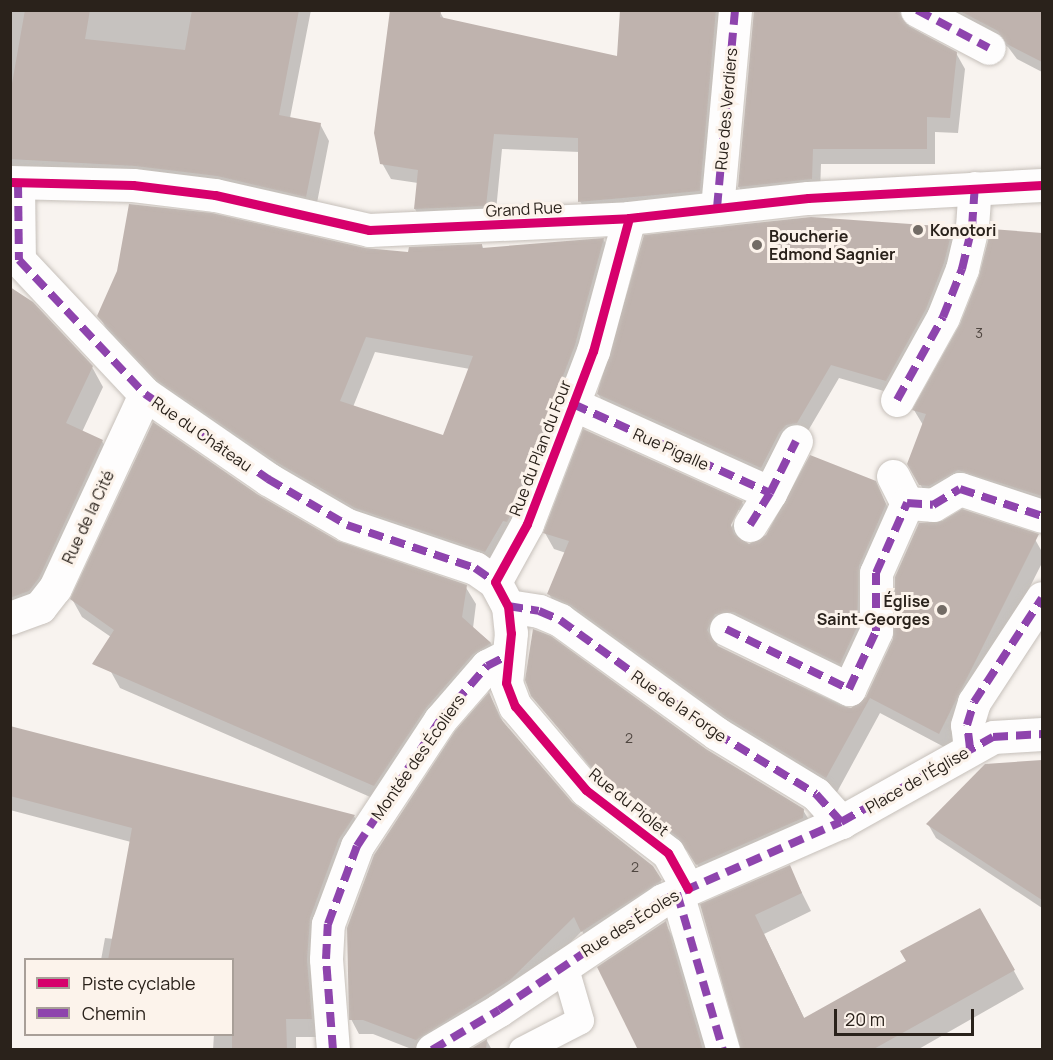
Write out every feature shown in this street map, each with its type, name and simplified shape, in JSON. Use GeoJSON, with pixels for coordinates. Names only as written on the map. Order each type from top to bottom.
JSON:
{"type":"FeatureCollection","features":[{"type":"Feature","properties":{"kind":"street","name":"Rue des Verdiers"},"geometry":{"type":"LineString","coordinates":[[717,208],[735,10]]}},
{"type":"Feature","properties":{"kind":"street"},"geometry":{"type":"LineString","coordinates":[[917,10],[990,48]]}},
{"type":"Feature","properties":{"kind":"street","name":"Grand Rue"},"geometry":{"type":"LineString","coordinates":[[14,182],[133,185],[215,195],[369,230],[629,218],[717,208],[1042,185]]}},
{"type":"Feature","properties":{"kind":"street","name":"Rue du Château"},"geometry":{"type":"LineString","coordinates":[[14,182],[19,260],[145,394],[268,479],[347,525],[475,568],[502,594]]}},
{"type":"Feature","properties":{"kind":"street"},"geometry":{"type":"LineString","coordinates":[[897,399],[943,317],[962,269],[972,226],[975,188]]}},
{"type":"Feature","properties":{"kind":"street","name":"Rue du Plan du Four"},"geometry":{"type":"LineString","coordinates":[[502,594],[592,351],[629,218]]}},
{"type":"Feature","properties":{"kind":"street","name":"Rue de la Cité"},"geometry":{"type":"LineString","coordinates":[[10,618],[40,607],[56,588],[145,394]]}},
{"type":"Feature","properties":{"kind":"street","name":"Rue Pigalle"},"geometry":{"type":"LineString","coordinates":[[573,404],[770,493]]}},
{"type":"Feature","properties":{"kind":"street"},"geometry":{"type":"LineString","coordinates":[[750,525],[770,493],[796,441]]}},
{"type":"Feature","properties":{"kind":"street"},"geometry":{"type":"LineString","coordinates":[[726,629],[849,689],[876,631],[876,573],[900,490],[933,505],[960,489],[1042,516]]}},
{"type":"Feature","properties":{"kind":"street"},"geometry":{"type":"LineString","coordinates":[[502,594],[511,633],[506,669]]}},
{"type":"Feature","properties":{"kind":"street","name":"Rue de la Forge"},"geometry":{"type":"LineString","coordinates":[[502,594],[560,620],[716,733],[816,794],[841,822]]}},
{"type":"Feature","properties":{"kind":"street"},"geometry":{"type":"LineString","coordinates":[[1042,598],[974,702],[967,725],[982,743],[1042,734]]}},
{"type":"Feature","properties":{"kind":"street","name":"Montée des Écoliers"},"geometry":{"type":"LineString","coordinates":[[333,1050],[326,959],[328,924],[357,846],[440,720],[488,666],[506,669]]}},
{"type":"Feature","properties":{"kind":"street","name":"Rue du Piolet"},"geometry":{"type":"LineString","coordinates":[[506,669],[515,706],[555,756],[586,790],[668,853],[682,891],[723,1050]]}},
{"type":"Feature","properties":{"kind":"street","name":"Place de l'Église"},"geometry":{"type":"LineString","coordinates":[[841,822],[982,743]]}},
{"type":"Feature","properties":{"kind":"street","name":"Rue des Écoles"},"geometry":{"type":"LineString","coordinates":[[432,1050],[682,891],[841,822]]}},
{"type":"Feature","properties":{"kind":"lane"},"geometry":{"type":"LineString","coordinates":[[522,1050],[580,1020],[564,965]]}},
{"type":"Feature","properties":{"kind":"building"},"geometry":{"type":"Polygon","coordinates":[[[25,10],[90,10],[85,39],[185,50],[192,10],[299,10],[279,115],[321,123],[306,197],[217,176],[135,166],[10,159],[10,95],[25,10]]]}},
{"type":"Feature","properties":{"kind":"building"},"geometry":{"type":"Polygon","coordinates":[[[390,10],[441,10],[440,17],[617,56],[620,10],[716,10],[700,191],[578,202],[578,138],[494,134],[486,206],[414,209],[418,170],[380,164],[374,133],[390,10]]]}},
{"type":"Feature","properties":{"kind":"building"},"geometry":{"type":"Polygon","coordinates":[[[754,10],[898,10],[908,26],[957,52],[950,118],[927,117],[927,149],[813,149],[812,179],[738,187],[754,10]]]}},
{"type":"Feature","properties":{"kind":"building"},"geometry":{"type":"Polygon","coordinates":[[[958,10],[1042,10],[1042,62],[1007,44],[998,31],[958,10]]]}},
{"type":"Feature","properties":{"kind":"building"},"geometry":{"type":"Polygon","coordinates":[[[129,204],[212,213],[365,248],[408,252],[409,247],[482,244],[482,248],[604,238],[575,345],[510,516],[507,522],[503,521],[485,552],[355,508],[278,463],[157,380],[97,316],[117,271],[129,204]],[[366,337],[340,401],[443,435],[473,356],[366,337]]]}},
{"type":"Feature","properties":{"kind":"building"},"geometry":{"type":"Polygon","coordinates":[[[811,217],[953,227],[944,263],[926,309],[886,381],[831,365],[797,423],[786,425],[779,433],[761,468],[597,394],[644,235],[811,217]]]}},
{"type":"Feature","properties":{"kind":"building"},"geometry":{"type":"Polygon","coordinates":[[[991,229],[1042,233],[1042,496],[958,470],[929,486],[919,485],[907,464],[926,414],[912,410],[960,324],[979,276],[991,229]]]}},
{"type":"Feature","properties":{"kind":"building"},"geometry":{"type":"Polygon","coordinates":[[[10,287],[33,302],[93,366],[66,423],[103,440],[39,578],[29,591],[10,598],[10,287]]]}},
{"type":"Feature","properties":{"kind":"building"},"geometry":{"type":"Polygon","coordinates":[[[153,422],[257,494],[338,541],[467,585],[462,617],[491,643],[473,654],[426,708],[374,786],[92,664],[114,630],[70,599],[153,422]]]}},
{"type":"Feature","properties":{"kind":"building"},"geometry":{"type":"Polygon","coordinates":[[[583,429],[743,501],[731,525],[734,534],[749,544],[766,535],[810,455],[876,481],[886,504],[859,566],[857,627],[840,664],[734,612],[715,614],[707,630],[718,646],[841,706],[851,708],[866,697],[893,639],[895,577],[919,523],[942,521],[962,509],[1039,534],[939,734],[870,698],[826,778],[726,717],[571,605],[547,594],[569,541],[543,533],[583,429]]]}},
{"type":"Feature","properties":{"kind":"building"},"geometry":{"type":"Polygon","coordinates":[[[533,629],[551,636],[706,749],[804,809],[803,818],[696,865],[679,838],[599,776],[531,696],[525,680],[533,629]]]}},
{"type":"Feature","properties":{"kind":"building"},"geometry":{"type":"Polygon","coordinates":[[[489,692],[500,718],[572,802],[653,866],[662,880],[581,932],[574,917],[510,980],[416,1040],[363,1020],[349,1020],[347,928],[374,855],[455,731],[489,692]]]}},
{"type":"Feature","properties":{"kind":"building"},"geometry":{"type":"Polygon","coordinates":[[[10,726],[355,815],[339,839],[310,918],[307,960],[312,1019],[286,1019],[287,1050],[232,1050],[234,958],[108,958],[132,828],[10,796],[10,726]]]}},
{"type":"Feature","properties":{"kind":"building"},"geometry":{"type":"Polygon","coordinates":[[[1042,760],[1042,900],[926,824],[985,764],[1042,760]]]}},
{"type":"Feature","properties":{"kind":"building"},"geometry":{"type":"Polygon","coordinates":[[[790,865],[802,893],[755,915],[804,1018],[906,961],[900,951],[980,908],[1015,970],[872,1050],[741,1050],[700,904],[790,865]]]}},
{"type":"Feature","properties":{"kind":"building"},"geometry":{"type":"Polygon","coordinates":[[[666,921],[703,1050],[638,1050],[597,967],[666,921]]]}},
{"type":"Feature","properties":{"kind":"building"},"geometry":{"type":"Polygon","coordinates":[[[487,1039],[486,1050],[469,1050],[487,1039]]]}},
{"type":"Feature","properties":{"kind":"marked path"},"geometry":{"type":"LineString","coordinates":[[717,208],[735,10]]}},
{"type":"Feature","properties":{"kind":"marked path"},"geometry":{"type":"LineString","coordinates":[[917,10],[989,48]]}},
{"type":"Feature","properties":{"kind":"marked path"},"geometry":{"type":"LineString","coordinates":[[18,183],[19,260],[145,394],[268,479],[347,525],[475,568],[495,582]]}},
{"type":"Feature","properties":{"kind":"marked path"},"geometry":{"type":"LineString","coordinates":[[897,400],[943,317],[962,269],[972,227],[975,188]]}},
{"type":"Feature","properties":{"kind":"marked path"},"geometry":{"type":"LineString","coordinates":[[573,404],[770,493],[796,441]]}},
{"type":"Feature","properties":{"kind":"marked path"},"geometry":{"type":"LineString","coordinates":[[726,629],[849,689],[876,631],[876,573],[907,503],[933,505],[960,489],[1042,516]]}},
{"type":"Feature","properties":{"kind":"marked path"},"geometry":{"type":"LineString","coordinates":[[750,525],[770,493]]}},
{"type":"Feature","properties":{"kind":"marked path"},"geometry":{"type":"LineString","coordinates":[[970,748],[967,725],[974,702],[1042,598]]}},
{"type":"Feature","properties":{"kind":"marked path"},"geometry":{"type":"LineString","coordinates":[[508,606],[539,611],[560,620],[716,733],[816,794],[841,822]]}},
{"type":"Feature","properties":{"kind":"marked path"},"geometry":{"type":"LineString","coordinates":[[333,1050],[326,959],[328,924],[357,846],[440,720],[487,666],[507,656]]}},
{"type":"Feature","properties":{"kind":"marked path"},"geometry":{"type":"LineString","coordinates":[[432,1050],[499,1010],[663,900],[841,822],[993,737],[1042,734]]}},
{"type":"Feature","properties":{"kind":"marked path"},"geometry":{"type":"LineString","coordinates":[[677,893],[723,1050]]}},
{"type":"Feature","properties":{"kind":"cycle path"},"geometry":{"type":"LineString","coordinates":[[10,182],[133,185],[215,195],[369,230],[629,218],[808,198],[1042,185]]}},
{"type":"Feature","properties":{"kind":"cycle path"},"geometry":{"type":"LineString","coordinates":[[629,218],[593,351],[527,524],[495,582],[508,606],[511,633],[506,683],[515,706],[586,790],[668,853],[688,889]]}},
{"type":"Feature","properties":{"kind":"place","name":"Konotori"},"geometry":{"type":"Point","coordinates":[918,230]}},
{"type":"Feature","properties":{"kind":"place","name":"Boucherie Edmond Sagnier"},"geometry":{"type":"Point","coordinates":[757,245]}},
{"type":"Feature","properties":{"kind":"place","name":"Église Saint-Georges"},"geometry":{"type":"Point","coordinates":[942,610]}}]}
